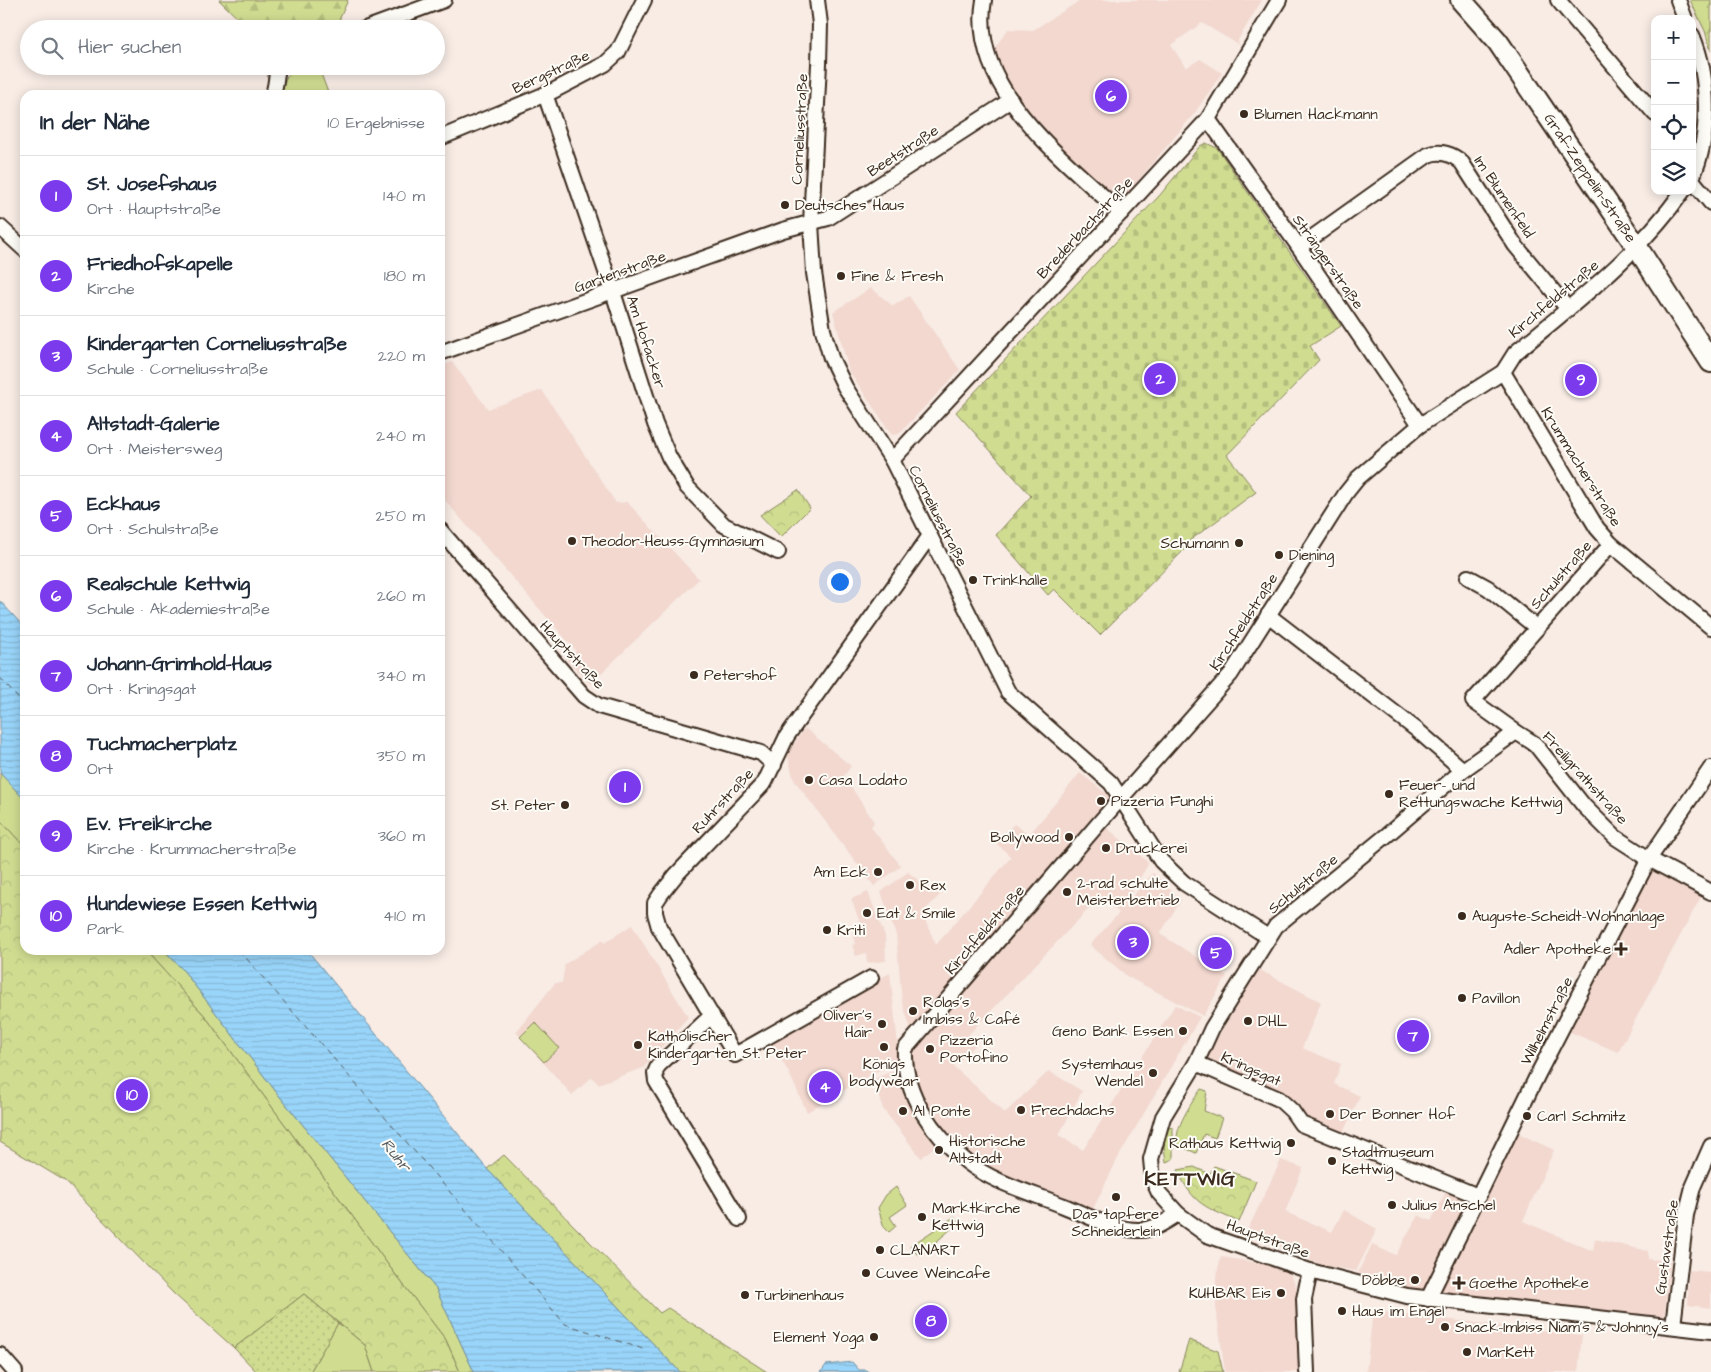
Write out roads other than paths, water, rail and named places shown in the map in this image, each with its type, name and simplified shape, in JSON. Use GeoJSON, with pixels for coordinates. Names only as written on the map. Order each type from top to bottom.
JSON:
{"type":"FeatureCollection","features":[{"type":"Feature","properties":{"kind":"main road","name":"Graf-Zeppelin-Straße"},"geometry":{"type":"LineString","coordinates":[[1461,0],[1498,42],[1637,247],[1711,362]]}},
{"type":"Feature","properties":{"kind":"street"},"geometry":{"type":"LineString","coordinates":[[390,20],[444,0]]}},
{"type":"Feature","properties":{"kind":"street","name":"Bergstraße"},"geometry":{"type":"LineString","coordinates":[[445,136],[545,94],[613,58],[626,39],[644,0]]}},
{"type":"Feature","properties":{"kind":"street","name":"Corneliusstraße"},"geometry":{"type":"LineString","coordinates":[[817,0],[820,24],[811,223],[814,273],[823,330],[831,358],[845,387],[892,460],[1008,692],[1111,783],[1161,861],[1184,883],[1268,937]]}},
{"type":"Feature","properties":{"kind":"street"},"geometry":{"type":"LineString","coordinates":[[984,0],[981,33],[985,48],[992,69],[1011,100],[1028,124],[1121,213]]}},
{"type":"Feature","properties":{"kind":"street","name":"Brederbachstraße"},"geometry":{"type":"LineString","coordinates":[[892,460],[1208,120],[1279,0]]}},
{"type":"Feature","properties":{"kind":"street"},"geometry":{"type":"LineString","coordinates":[[1558,0],[1651,109]]}},
{"type":"Feature","properties":{"kind":"street"},"geometry":{"type":"LineString","coordinates":[[1678,0],[1684,15]]}},
{"type":"Feature","properties":{"kind":"street"},"geometry":{"type":"LineString","coordinates":[[1696,50],[1704,80],[1705,108],[1701,153],[1696,167]]}},
{"type":"Feature","properties":{"kind":"street"},"geometry":{"type":"LineString","coordinates":[[275,90],[276,75]]}},
{"type":"Feature","properties":{"kind":"street","name":"Am Hofacker"},"geometry":{"type":"LineString","coordinates":[[545,94],[613,292],[655,424],[669,457],[687,487],[724,525],[778,552]]}},
{"type":"Feature","properties":{"kind":"street","name":"Beetstraße"},"geometry":{"type":"LineString","coordinates":[[811,223],[828,218],[1011,100]]}},
{"type":"Feature","properties":{"kind":"street","name":"Strängerstraße"},"geometry":{"type":"LineString","coordinates":[[1208,120],[1299,247],[1420,425]]}},
{"type":"Feature","properties":{"kind":"street","name":"Im Blumenfeld"},"geometry":{"type":"LineString","coordinates":[[1299,247],[1428,155],[1444,153],[1452,155],[1462,163],[1511,239],[1568,309]]}},
{"type":"Feature","properties":{"kind":"street"},"geometry":{"type":"LineString","coordinates":[[1696,184],[1711,203]]}},
{"type":"Feature","properties":{"kind":"street","name":"Kirchfeldstraße"},"geometry":{"type":"LineString","coordinates":[[1174,1210],[1155,1228],[1139,1230],[1116,1226],[1013,1185],[968,1162],[945,1141],[916,1100],[906,1071],[905,1049],[1231,674],[1346,493],[1358,478],[1420,425],[1504,372],[1515,353],[1624,261],[1661,223],[1680,195]]}},
{"type":"Feature","properties":{"kind":"street","name":"Gartenstraße"},"geometry":{"type":"LineString","coordinates":[[445,351],[783,230],[811,223]]}},
{"type":"Feature","properties":{"kind":"street"},"geometry":{"type":"LineString","coordinates":[[0,227],[20,245]]}},
{"type":"Feature","properties":{"kind":"street","name":"Krummacherstraße"},"geometry":{"type":"LineString","coordinates":[[1504,372],[1597,528],[1611,544],[1711,627]]}},
{"type":"Feature","properties":{"kind":"street","name":"Hauptstraße"},"geometry":{"type":"LineString","coordinates":[[445,536],[584,696],[599,706],[761,753],[774,765]]}},
{"type":"Feature","properties":{"kind":"street","name":"Ruhrstraße"},"geometry":{"type":"LineString","coordinates":[[871,978],[735,1055],[659,927],[655,913],[655,903],[676,875],[766,782],[787,736],[929,537]]}},
{"type":"Feature","properties":{"kind":"street","name":"Schulstraße"},"geometry":{"type":"LineString","coordinates":[[1473,701],[1611,544]]}},
{"type":"Feature","properties":{"kind":"street","name":"Schulstraße"},"geometry":{"type":"LineString","coordinates":[[1468,577],[1488,588],[1537,628]]}},
{"type":"Feature","properties":{"kind":"street"},"geometry":{"type":"LineString","coordinates":[[1268,615],[1417,730],[1463,770]]}},
{"type":"Feature","properties":{"kind":"street","name":"Freiligrathstraße"},"geometry":{"type":"LineString","coordinates":[[1473,701],[1535,744],[1584,806],[1616,837],[1649,859],[1711,892]]}},
{"type":"Feature","properties":{"kind":"street","name":"Schulstraße"},"geometry":{"type":"LineString","coordinates":[[1174,1210],[1159,1160],[1157,1137],[1163,1117],[1196,1063],[1212,1028],[1268,937],[1276,926],[1371,849],[1463,770],[1516,732]]}},
{"type":"Feature","properties":{"kind":"street","name":"Wilhelmstraße"},"geometry":{"type":"LineString","coordinates":[[1428,1299],[1538,1074],[1649,859],[1711,768]]}},
{"type":"Feature","properties":{"kind":"street"},"geometry":{"type":"LineString","coordinates":[[712,1015],[658,1066],[656,1081],[739,1220]]}},
{"type":"Feature","properties":{"kind":"street","name":"Kringsgat"},"geometry":{"type":"LineString","coordinates":[[1196,1063],[1279,1099],[1292,1111],[1301,1124],[1478,1196]]}},
{"type":"Feature","properties":{"kind":"street","name":"Gustavstraße"},"geometry":{"type":"LineString","coordinates":[[1673,1326],[1686,1215],[1694,1187],[1711,1146]]}},
{"type":"Feature","properties":{"kind":"street","name":"Hauptstraße"},"geometry":{"type":"LineString","coordinates":[[1174,1210],[1207,1235],[1310,1271],[1355,1281],[1382,1291],[1428,1299],[1711,1331]]}},
{"type":"Feature","properties":{"kind":"street"},"geometry":{"type":"LineString","coordinates":[[1307,1372],[1304,1299],[1310,1271]]}},
{"type":"Feature","properties":{"kind":"street"},"geometry":{"type":"LineString","coordinates":[[0,1355],[15,1372]]}},
{"type":"Feature","properties":{"kind":"water"},"geometry":{"type":"Polygon","coordinates":[[[0,601],[20,623],[20,795],[0,773],[0,601]]]}},
{"type":"Feature","properties":{"kind":"water","name":"Ruhr"},"geometry":{"type":"Polygon","coordinates":[[[169,955],[311,955],[487,1169],[680,1372],[474,1372],[436,1289],[277,1093],[183,970],[169,955]]]}},
{"type":"Feature","properties":{"kind":"water"},"geometry":{"type":"Polygon","coordinates":[[[852,1362],[859,1370],[867,1370],[869,1372],[821,1372],[826,1365],[852,1362]]]}},
{"type":"Feature","properties":{"kind":"place","name":"Realschule Kettwig"},"geometry":{"type":"Point","coordinates":[1111,96]}},
{"type":"Feature","properties":{"kind":"place","name":"Blumen Hackmann"},"geometry":{"type":"Point","coordinates":[1244,114]}},
{"type":"Feature","properties":{"kind":"place","name":"Deutsches Haus"},"geometry":{"type":"Point","coordinates":[785,205]}},
{"type":"Feature","properties":{"kind":"place","name":"Fine & Fresh"},"geometry":{"type":"Point","coordinates":[841,276]}},
{"type":"Feature","properties":{"kind":"place","name":"Friedhofskapelle"},"geometry":{"type":"Point","coordinates":[1160,379]}},
{"type":"Feature","properties":{"kind":"place","name":"Ev. Freikirche"},"geometry":{"type":"Point","coordinates":[1581,380]}},
{"type":"Feature","properties":{"kind":"place","name":"Theodor-Heuss-Gymnasium"},"geometry":{"type":"Point","coordinates":[572,541]}},
{"type":"Feature","properties":{"kind":"place","name":"Schumann"},"geometry":{"type":"Point","coordinates":[1239,543]}},
{"type":"Feature","properties":{"kind":"place","name":"Diening"},"geometry":{"type":"Point","coordinates":[1279,555]}},
{"type":"Feature","properties":{"kind":"place","name":"Trinkhalle"},"geometry":{"type":"Point","coordinates":[973,580]}},
{"type":"Feature","properties":{"kind":"place","name":"Petershof"},"geometry":{"type":"Point","coordinates":[694,675]}},
{"type":"Feature","properties":{"kind":"place","name":"Casa Lodato"},"geometry":{"type":"Point","coordinates":[809,780]}},
{"type":"Feature","properties":{"kind":"place","name":"St. Josefshaus"},"geometry":{"type":"Point","coordinates":[625,787]}},
{"type":"Feature","properties":{"kind":"place","name":"Feuer- und Rettungswache Kettwig"},"geometry":{"type":"Point","coordinates":[1389,794]}},
{"type":"Feature","properties":{"kind":"place","name":"Pizzeria Funghi"},"geometry":{"type":"Point","coordinates":[1101,801]}},
{"type":"Feature","properties":{"kind":"place","name":"St. Peter"},"geometry":{"type":"Point","coordinates":[565,805]}},
{"type":"Feature","properties":{"kind":"place","name":"Bollywood"},"geometry":{"type":"Point","coordinates":[1069,837]}},
{"type":"Feature","properties":{"kind":"place","name":"Druckerei"},"geometry":{"type":"Point","coordinates":[1106,848]}},
{"type":"Feature","properties":{"kind":"place","name":"Am Eck"},"geometry":{"type":"Point","coordinates":[878,872]}},
{"type":"Feature","properties":{"kind":"place","name":"Rex"},"geometry":{"type":"Point","coordinates":[910,885]}},
{"type":"Feature","properties":{"kind":"place","name":"2-rad schulte Meisterbetrieb"},"geometry":{"type":"Point","coordinates":[1067,892]}},
{"type":"Feature","properties":{"kind":"place","name":"Eat & Smile"},"geometry":{"type":"Point","coordinates":[867,913]}},
{"type":"Feature","properties":{"kind":"place","name":"Auguste-Scheidt-Wohnanlage"},"geometry":{"type":"Point","coordinates":[1462,916]}},
{"type":"Feature","properties":{"kind":"place","name":"Kriti"},"geometry":{"type":"Point","coordinates":[827,930]}},
{"type":"Feature","properties":{"kind":"place","name":"Kindergarten Corneliusstraße"},"geometry":{"type":"Point","coordinates":[1133,942]}},
{"type":"Feature","properties":{"kind":"place","name":"Adler Apotheke"},"geometry":{"type":"Point","coordinates":[1621,949]}},
{"type":"Feature","properties":{"kind":"place","name":"Eckhaus"},"geometry":{"type":"Point","coordinates":[1216,953]}},
{"type":"Feature","properties":{"kind":"place","name":"Pavillon"},"geometry":{"type":"Point","coordinates":[1462,998]}},
{"type":"Feature","properties":{"kind":"place","name":"Rolas's Imbiss & Café"},"geometry":{"type":"Point","coordinates":[913,1011]}},
{"type":"Feature","properties":{"kind":"place","name":"DHL"},"geometry":{"type":"Point","coordinates":[1248,1021]}},
{"type":"Feature","properties":{"kind":"place","name":"Oliver's Hair"},"geometry":{"type":"Point","coordinates":[882,1024]}},
{"type":"Feature","properties":{"kind":"place","name":"Geno Bank Essen"},"geometry":{"type":"Point","coordinates":[1183,1031]}},
{"type":"Feature","properties":{"kind":"place","name":"Johann-Grimhold-Haus"},"geometry":{"type":"Point","coordinates":[1413,1036]}},
{"type":"Feature","properties":{"kind":"place","name":"Katholischer Kindergarten St. Peter"},"geometry":{"type":"Point","coordinates":[638,1045]}},
{"type":"Feature","properties":{"kind":"place","name":"Königs bodywear"},"geometry":{"type":"Point","coordinates":[884,1047]}},
{"type":"Feature","properties":{"kind":"place","name":"Pizzeria Portofino"},"geometry":{"type":"Point","coordinates":[930,1049]}},
{"type":"Feature","properties":{"kind":"place","name":"Systemhaus Wendel"},"geometry":{"type":"Point","coordinates":[1153,1073]}},
{"type":"Feature","properties":{"kind":"place","name":"Altstadt-Galerie"},"geometry":{"type":"Point","coordinates":[825,1087]}},
{"type":"Feature","properties":{"kind":"place","name":"Hundewiese Essen Kettwig"},"geometry":{"type":"Point","coordinates":[132,1095]}},
{"type":"Feature","properties":{"kind":"place","name":"Frechdachs"},"geometry":{"type":"Point","coordinates":[1021,1110]}},
{"type":"Feature","properties":{"kind":"place","name":"Al Ponte"},"geometry":{"type":"Point","coordinates":[903,1111]}},
{"type":"Feature","properties":{"kind":"place","name":"Der Bonner Hof"},"geometry":{"type":"Point","coordinates":[1330,1114]}},
{"type":"Feature","properties":{"kind":"place","name":"Carl Schmitz"},"geometry":{"type":"Point","coordinates":[1527,1116]}},
{"type":"Feature","properties":{"kind":"place","name":"Rathaus Kettwig"},"geometry":{"type":"Point","coordinates":[1291,1143]}},
{"type":"Feature","properties":{"kind":"place","name":"Historische Altstadt"},"geometry":{"type":"Point","coordinates":[939,1150]}},
{"type":"Feature","properties":{"kind":"place","name":"Stadtmuseum Kettwig"},"geometry":{"type":"Point","coordinates":[1332,1161]}},
{"type":"Feature","properties":{"kind":"place","name":"Das tapfere Schneiderlein"},"geometry":{"type":"Point","coordinates":[1116,1197]}},
{"type":"Feature","properties":{"kind":"place","name":"Julius Anschel"},"geometry":{"type":"Point","coordinates":[1392,1205]}},
{"type":"Feature","properties":{"kind":"place","name":"Marktkirche Kettwig"},"geometry":{"type":"Point","coordinates":[922,1217]}},
{"type":"Feature","properties":{"kind":"place","name":"CLANART"},"geometry":{"type":"Point","coordinates":[880,1250]}},
{"type":"Feature","properties":{"kind":"place","name":"Cuvee Weincafe"},"geometry":{"type":"Point","coordinates":[866,1273]}},
{"type":"Feature","properties":{"kind":"place","name":"Döbbe"},"geometry":{"type":"Point","coordinates":[1415,1280]}},
{"type":"Feature","properties":{"kind":"place","name":"Goethe Apotheke"},"geometry":{"type":"Point","coordinates":[1459,1283]}},
{"type":"Feature","properties":{"kind":"place","name":"KUHBAR Eis"},"geometry":{"type":"Point","coordinates":[1281,1293]}},
{"type":"Feature","properties":{"kind":"place","name":"Turbinenhaus"},"geometry":{"type":"Point","coordinates":[745,1295]}},
{"type":"Feature","properties":{"kind":"place","name":"Haus im Engel"},"geometry":{"type":"Point","coordinates":[1342,1311]}},
{"type":"Feature","properties":{"kind":"place","name":"Tuchmacherplatz"},"geometry":{"type":"Point","coordinates":[931,1321]}},
{"type":"Feature","properties":{"kind":"place","name":"Snack-Imbiss Niam's & Johnny's"},"geometry":{"type":"Point","coordinates":[1445,1327]}},
{"type":"Feature","properties":{"kind":"place","name":"Element Yoga"},"geometry":{"type":"Point","coordinates":[874,1337]}},
{"type":"Feature","properties":{"kind":"place","name":"MarKett"},"geometry":{"type":"Point","coordinates":[1467,1352]}},
{"type":"Feature","properties":{"kind":"district","name":"KETTWIG"},"geometry":{"type":"Point","coordinates":[1190,1179]}}]}
